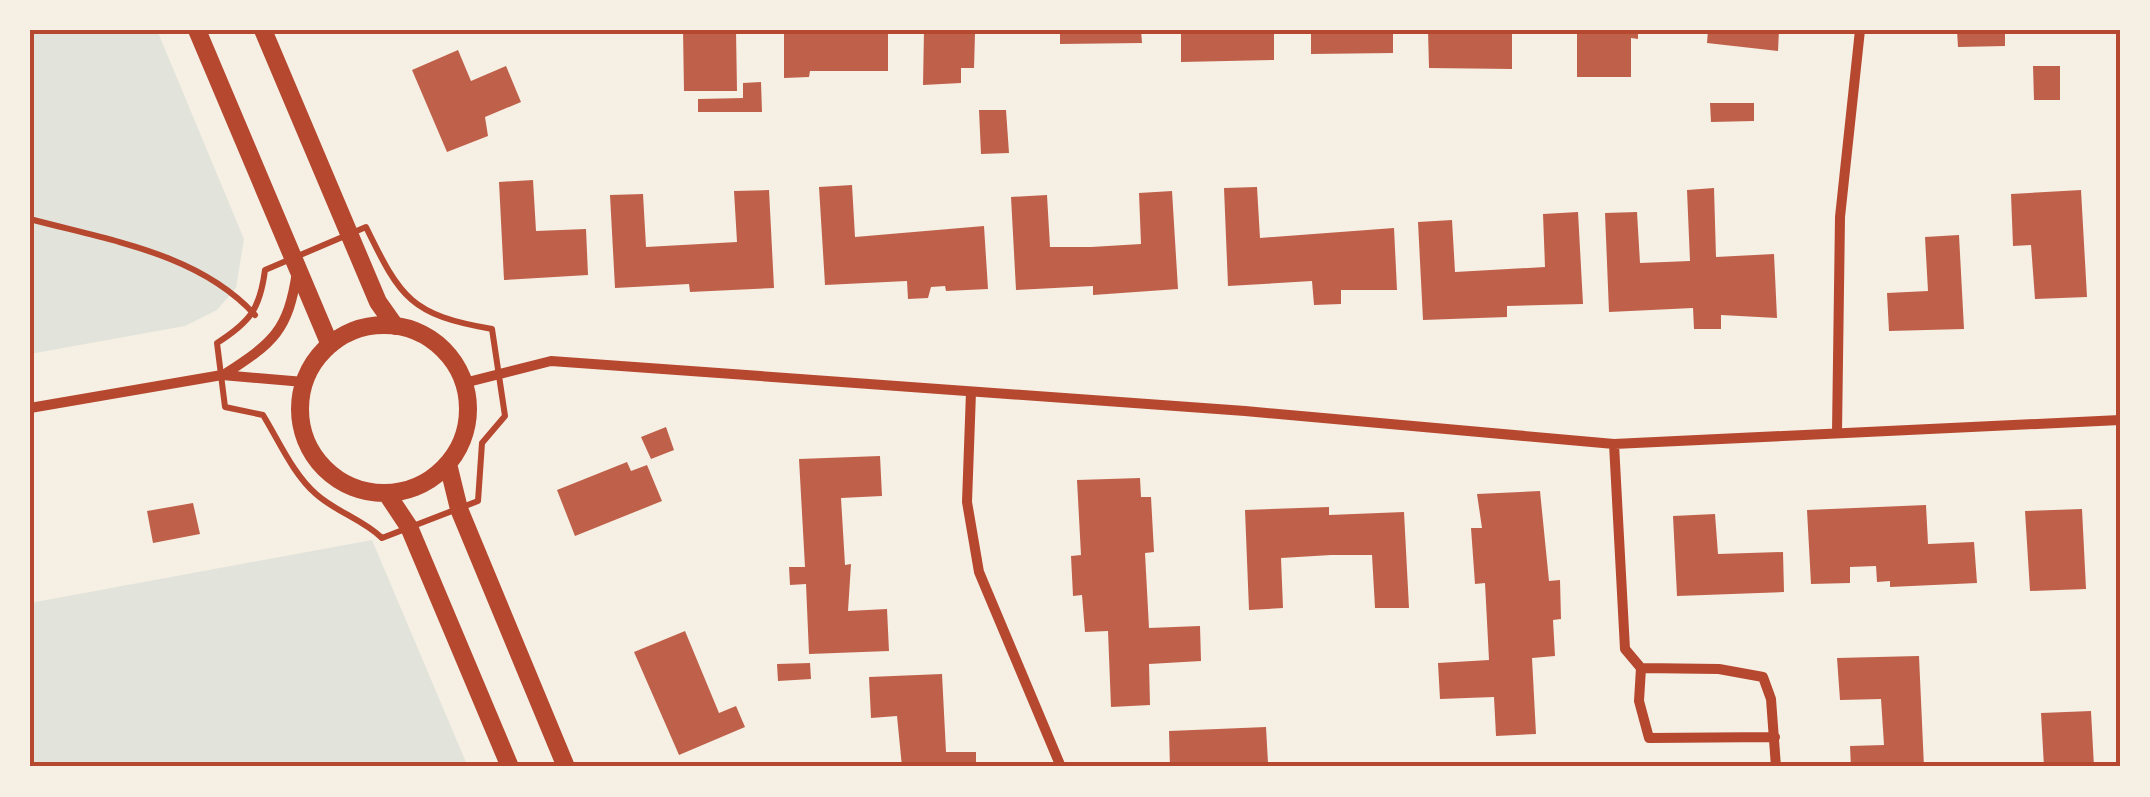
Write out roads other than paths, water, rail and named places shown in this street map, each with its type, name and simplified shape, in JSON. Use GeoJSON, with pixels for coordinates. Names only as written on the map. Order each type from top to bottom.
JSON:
{"type":"FeatureCollection","features":[{"type":"Feature","properties":{"kind":"street"},"geometry":{"type":"LineString","coordinates":[[197,30],[330,345]]}},
{"type":"Feature","properties":{"kind":"street"},"geometry":{"type":"LineString","coordinates":[[263,30],[378,302],[395,326]]}},
{"type":"Feature","properties":{"kind":"street"},"geometry":{"type":"LineString","coordinates":[[1837,432],[1840,217],[1860,30]]}},
{"type":"Feature","properties":{"kind":"street"},"geometry":{"type":"LineString","coordinates":[[222,375],[276,338],[292,309],[294,265]]}},
{"type":"Feature","properties":{"kind":"street"},"geometry":{"type":"LineString","coordinates":[[395,326],[438,344],[464,383],[467,426],[448,464],[431,480],[387,494],[360,490],[336,478],[316,460],[304,435],[300,409],[304,382],[330,345],[360,329],[395,326]]}},
{"type":"Feature","properties":{"kind":"street"},"geometry":{"type":"LineString","coordinates":[[464,383],[551,362],[1614,444],[2120,420]]}},
{"type":"Feature","properties":{"kind":"street"},"geometry":{"type":"LineString","coordinates":[[30,408],[222,375],[304,382]]}},
{"type":"Feature","properties":{"kind":"street"},"geometry":{"type":"LineString","coordinates":[[971,392],[967,502],[979,572],[1061,767]]}},
{"type":"Feature","properties":{"kind":"street"},"geometry":{"type":"LineString","coordinates":[[1614,444],[1625,649],[1641,668],[1639,701],[1649,738],[1774,737]]}},
{"type":"Feature","properties":{"kind":"street"},"geometry":{"type":"LineString","coordinates":[[448,464],[460,509],[566,767]]}},
{"type":"Feature","properties":{"kind":"street"},"geometry":{"type":"LineString","coordinates":[[387,494],[410,527],[510,767]]}},
{"type":"Feature","properties":{"kind":"street"},"geometry":{"type":"LineString","coordinates":[[1641,668],[1718,669],[1763,677],[1776,767]]}}]}
